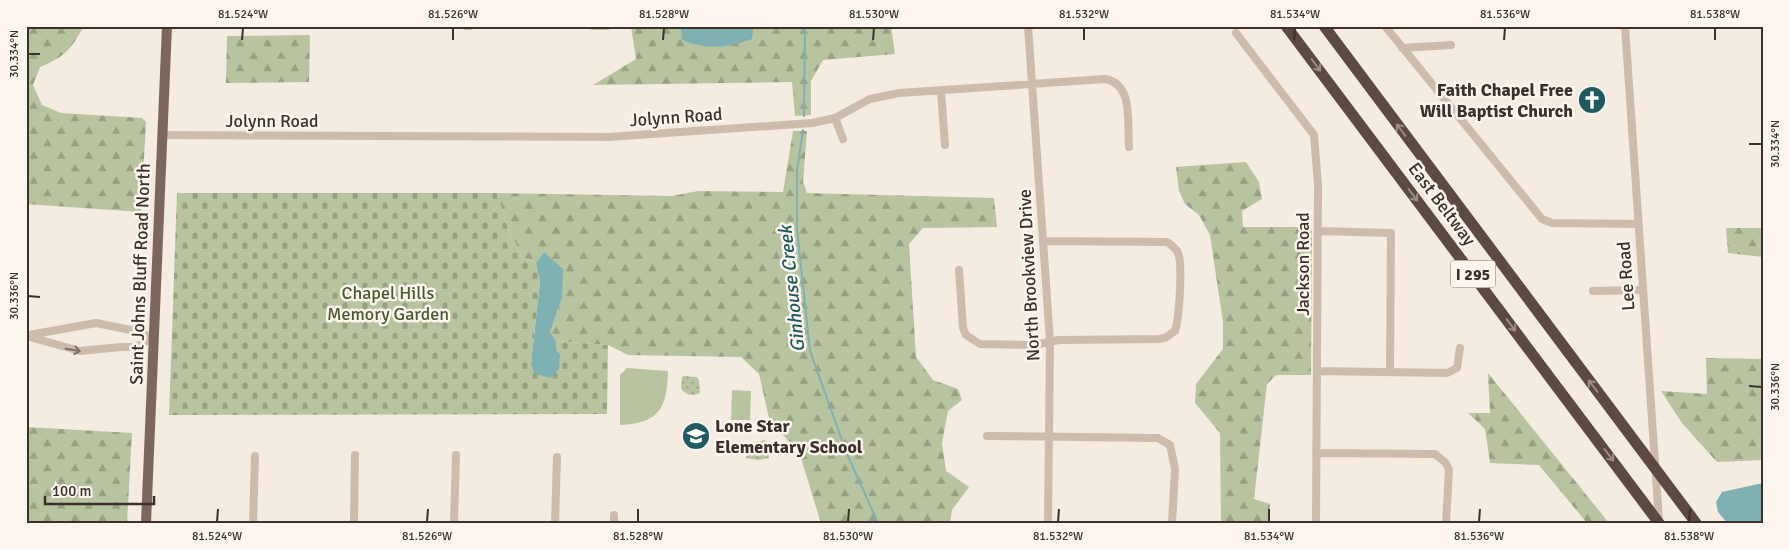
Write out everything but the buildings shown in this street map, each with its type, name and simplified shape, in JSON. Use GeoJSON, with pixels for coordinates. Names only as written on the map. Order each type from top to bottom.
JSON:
{"type":"FeatureCollection","features":[{"type":"Feature","properties":{"kind":"highway","name":"East Beltway"},"geometry":{"type":"LineString","coordinates":[[1286,26],[1659,523]]}},
{"type":"Feature","properties":{"kind":"highway","name":"East Beltway"},"geometry":{"type":"LineString","coordinates":[[1324,26],[1696,523]]}},
{"type":"Feature","properties":{"kind":"main road","name":"Saint Johns Bluff Road North"},"geometry":{"type":"LineString","coordinates":[[146,523],[167,26]]}},
{"type":"Feature","properties":{"kind":"street"},"geometry":{"type":"LineString","coordinates":[[593,26],[607,26]]}},
{"type":"Feature","properties":{"kind":"street","name":"North Brookview Drive"},"geometry":{"type":"LineString","coordinates":[[1028,26],[1050,341],[1048,523]]}},
{"type":"Feature","properties":{"kind":"street"},"geometry":{"type":"LineString","coordinates":[[1385,26],[1536,213],[1552,224],[1638,224]]}},
{"type":"Feature","properties":{"kind":"street","name":"Lee Road"},"geometry":{"type":"LineString","coordinates":[[1625,26],[1659,523]]}},
{"type":"Feature","properties":{"kind":"street","name":"Jackson Road"},"geometry":{"type":"LineString","coordinates":[[1236,32],[1314,135],[1318,185],[1316,523]]}},
{"type":"Feature","properties":{"kind":"street"},"geometry":{"type":"LineString","coordinates":[[1402,48],[1451,45]]}},
{"type":"Feature","properties":{"kind":"street","name":"Jolynn Road"},"geometry":{"type":"LineString","coordinates":[[162,135],[608,137],[812,123],[835,118],[879,96],[1106,79],[1118,83],[1126,95],[1129,147]]}},
{"type":"Feature","properties":{"kind":"street"},"geometry":{"type":"LineString","coordinates":[[940,91],[945,145]]}},
{"type":"Feature","properties":{"kind":"street"},"geometry":{"type":"LineString","coordinates":[[835,118],[843,139]]}},
{"type":"Feature","properties":{"kind":"street"},"geometry":{"type":"LineString","coordinates":[[1318,231],[1391,233],[1390,372]]}},
{"type":"Feature","properties":{"kind":"street"},"geometry":{"type":"LineString","coordinates":[[959,270],[963,328],[966,335],[973,342],[980,344],[1034,345],[1050,341],[1165,338],[1175,331],[1179,300],[1178,253],[1167,242],[1043,241]]}},
{"type":"Feature","properties":{"kind":"street"},"geometry":{"type":"LineString","coordinates":[[1593,291],[1642,290]]}},
{"type":"Feature","properties":{"kind":"street"},"geometry":{"type":"LineString","coordinates":[[26,336],[96,323],[136,331],[153,338]]}},
{"type":"Feature","properties":{"kind":"street"},"geometry":{"type":"LineString","coordinates":[[26,336],[80,351],[135,347],[153,338]]}},
{"type":"Feature","properties":{"kind":"street"},"geometry":{"type":"LineString","coordinates":[[1317,371],[1454,371],[1460,363],[1460,348]]}},
{"type":"Feature","properties":{"kind":"street"},"geometry":{"type":"LineString","coordinates":[[987,436],[1158,438],[1170,445],[1175,468],[1172,523]]}},
{"type":"Feature","properties":{"kind":"street"},"geometry":{"type":"LineString","coordinates":[[1316,453],[1435,454],[1446,463],[1450,478],[1446,523]]}},
{"type":"Feature","properties":{"kind":"street"},"geometry":{"type":"LineString","coordinates":[[354,523],[355,455]]}},
{"type":"Feature","properties":{"kind":"street"},"geometry":{"type":"LineString","coordinates":[[454,523],[456,455]]}},
{"type":"Feature","properties":{"kind":"street"},"geometry":{"type":"LineString","coordinates":[[253,523],[255,456]]}},
{"type":"Feature","properties":{"kind":"street"},"geometry":{"type":"LineString","coordinates":[[555,523],[557,457]]}},
{"type":"Feature","properties":{"kind":"green space"},"geometry":{"type":"Polygon","coordinates":[[[26,26],[84,26],[75,41],[61,56],[40,67],[33,85],[42,105],[61,113],[142,118],[146,122],[141,212],[26,204],[26,26]]]}},
{"type":"Feature","properties":{"kind":"green space"},"geometry":{"type":"Polygon","coordinates":[[[631,26],[681,26],[680,28],[891,26],[895,54],[823,60],[811,81],[811,115],[795,116],[792,82],[593,85],[636,59],[631,26]]]}},
{"type":"Feature","properties":{"kind":"green space"},"geometry":{"type":"Polygon","coordinates":[[[310,35],[309,82],[226,83],[227,36],[310,35]]]}},
{"type":"Feature","properties":{"kind":"green space"},"geometry":{"type":"Polygon","coordinates":[[[793,131],[807,131],[803,182],[807,193],[994,198],[997,227],[923,228],[909,244],[916,357],[933,380],[958,389],[962,400],[948,411],[942,443],[946,471],[969,487],[952,510],[950,523],[821,523],[800,455],[769,418],[759,374],[741,357],[628,355],[608,345],[556,341],[550,332],[562,298],[544,252],[536,263],[522,257],[507,226],[497,193],[672,196],[698,191],[783,192],[793,131]]]}},
{"type":"Feature","properties":{"kind":"green space"},"geometry":{"type":"Polygon","coordinates":[[[1246,162],[1259,182],[1262,199],[1242,211],[1243,227],[1307,227],[1312,231],[1311,375],[1276,375],[1267,384],[1254,499],[1270,504],[1268,523],[1221,523],[1220,433],[1195,403],[1196,384],[1223,349],[1223,322],[1210,235],[1199,215],[1185,204],[1179,191],[1176,167],[1246,162]]]}},
{"type":"Feature","properties":{"kind":"green space","name":"Chapel Hills Memory Garden"},"geometry":{"type":"Polygon","coordinates":[[[177,193],[497,193],[507,226],[522,257],[536,263],[540,282],[531,364],[556,350],[556,341],[608,345],[607,414],[169,415],[177,193]]]}},
{"type":"Feature","properties":{"kind":"green space"},"geometry":{"type":"Polygon","coordinates":[[[1726,228],[1763,228],[1763,257],[1728,253],[1726,228]]]}},
{"type":"Feature","properties":{"kind":"green space"},"geometry":{"type":"Polygon","coordinates":[[[1706,358],[1763,359],[1763,460],[1717,462],[1682,423],[1661,391],[1707,394],[1706,358]]]}},
{"type":"Feature","properties":{"kind":"green space"},"geometry":{"type":"Polygon","coordinates":[[[627,368],[668,371],[666,395],[658,412],[652,417],[633,424],[620,425],[620,375],[627,368]]]}},
{"type":"Feature","properties":{"kind":"green space"},"geometry":{"type":"Polygon","coordinates":[[[1488,373],[1609,523],[1587,523],[1539,465],[1490,463],[1485,429],[1468,413],[1490,413],[1488,373]]]}},
{"type":"Feature","properties":{"kind":"green space"},"geometry":{"type":"Polygon","coordinates":[[[682,377],[696,377],[699,380],[700,393],[690,395],[681,389],[682,377]]]}},
{"type":"Feature","properties":{"kind":"green space"},"geometry":{"type":"Polygon","coordinates":[[[732,390],[751,391],[750,420],[731,420],[732,390]]]}},
{"type":"Feature","properties":{"kind":"green space"},"geometry":{"type":"Polygon","coordinates":[[[26,427],[132,433],[127,523],[26,523],[26,427]]]}},
{"type":"Feature","properties":{"kind":"green space"},"geometry":{"type":"Polygon","coordinates":[[[765,440],[769,458],[758,460],[746,458],[748,444],[765,440]]]}},
{"type":"Feature","properties":{"kind":"water"},"geometry":{"type":"Polygon","coordinates":[[[681,26],[752,26],[752,39],[717,47],[700,45],[682,40],[681,26]]]}},
{"type":"Feature","properties":{"kind":"water"},"geometry":{"type":"Polygon","coordinates":[[[544,252],[563,269],[562,298],[550,332],[556,341],[556,350],[560,354],[559,369],[551,378],[535,374],[531,364],[540,282],[536,263],[544,252]]]}},
{"type":"Feature","properties":{"kind":"water"},"geometry":{"type":"Polygon","coordinates":[[[1763,483],[1763,523],[1727,523],[1718,512],[1716,502],[1722,492],[1763,483]]]}},
{"type":"Feature","properties":{"kind":"waterway","name":"Ginhouse Creek"},"geometry":{"type":"LineString","coordinates":[[804,116],[805,26]]}},
{"type":"Feature","properties":{"kind":"waterway","name":"Ginhouse Creek"},"geometry":{"type":"LineString","coordinates":[[803,130],[797,170],[797,229],[810,351],[847,454],[878,523]]}},
{"type":"Feature","properties":{"kind":"place","name":"Faith Chapel Free Will Baptist Church"},"geometry":{"type":"Point","coordinates":[1592,100]}},
{"type":"Feature","properties":{"kind":"place","name":"Lone Star Elementary School"},"geometry":{"type":"Point","coordinates":[696,436]}}]}
